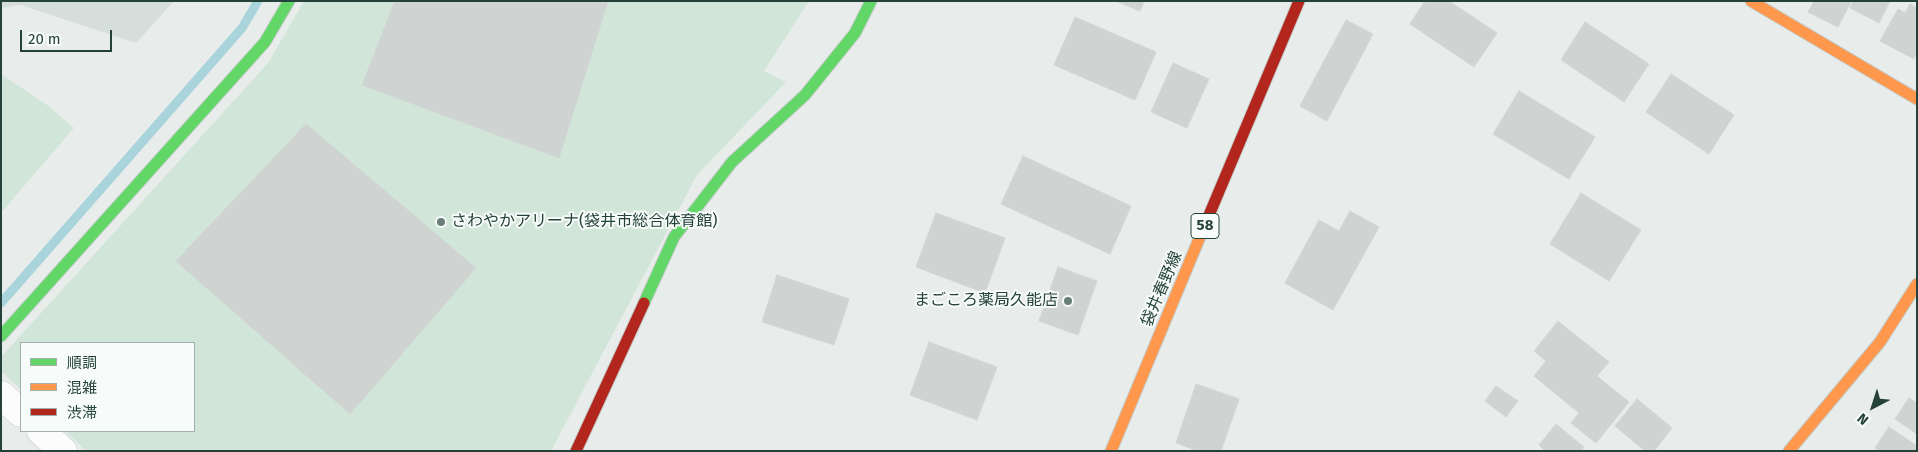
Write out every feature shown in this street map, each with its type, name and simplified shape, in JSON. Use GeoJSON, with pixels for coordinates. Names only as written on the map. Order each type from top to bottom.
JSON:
{"type":"FeatureCollection","features":[{"type":"Feature","properties":{"kind":"street"},"geometry":{"type":"LineString","coordinates":[[1,336],[265,42],[289,1]]}},
{"type":"Feature","properties":{"kind":"street"},"geometry":{"type":"LineString","coordinates":[[576,451],[674,237],[732,162],[805,95],[855,33],[871,1]]}},
{"type":"Feature","properties":{"kind":"street","name":"袋井春野線"},"geometry":{"type":"LineString","coordinates":[[1111,451],[1300,1]]}},
{"type":"Feature","properties":{"kind":"street"},"geometry":{"type":"LineString","coordinates":[[1751,1],[1917,99]]}},
{"type":"Feature","properties":{"kind":"street"},"geometry":{"type":"LineString","coordinates":[[1789,451],[1880,342],[1917,284]]}},
{"type":"Feature","properties":{"kind":"street"},"geometry":{"type":"LineString","coordinates":[[1,395],[20,412]]}},
{"type":"Feature","properties":{"kind":"street"},"geometry":{"type":"LineString","coordinates":[[42,432],[63,451]]}},
{"type":"Feature","properties":{"kind":"shaded area"},"geometry":{"type":"Polygon","coordinates":[[[1,1],[174,1],[136,43],[21,5],[1,8],[1,1]]]}},
{"type":"Feature","properties":{"kind":"green space","name":"さわやかアリーナ(袋井市総合体育館)"},"geometry":{"type":"Polygon","coordinates":[[[304,1],[809,1],[764,71],[786,82],[697,175],[551,451],[86,451],[66,432],[195,432],[195,342],[20,342],[20,389],[1,371],[1,357],[268,63],[304,1]]]}},
{"type":"Feature","properties":{"kind":"green space"},"geometry":{"type":"Polygon","coordinates":[[[1,74],[50,107],[74,128],[1,213],[1,74]]]}},
{"type":"Feature","properties":{"kind":"building"},"geometry":{"type":"Polygon","coordinates":[[[395,1],[608,1],[559,158],[362,85],[395,1]]]}},
{"type":"Feature","properties":{"kind":"building"},"geometry":{"type":"Polygon","coordinates":[[[1116,1],[1144,1],[1140,11],[1116,1]]]}},
{"type":"Feature","properties":{"kind":"building"},"geometry":{"type":"Polygon","coordinates":[[[1425,1],[1449,1],[1497,33],[1474,67],[1410,24],[1425,1]]]}},
{"type":"Feature","properties":{"kind":"building"},"geometry":{"type":"Polygon","coordinates":[[[1814,1],[1851,2],[1838,27],[1808,12],[1814,1]]]}},
{"type":"Feature","properties":{"kind":"building"},"geometry":{"type":"Polygon","coordinates":[[[1853,1],[1890,1],[1879,23],[1850,8],[1853,1]]]}},
{"type":"Feature","properties":{"kind":"building"},"geometry":{"type":"Polygon","coordinates":[[[1910,4],[1917,8],[1917,53],[1914,59],[1880,41],[1898,9],[1905,13],[1910,4]]]}},
{"type":"Feature","properties":{"kind":"building"},"geometry":{"type":"Polygon","coordinates":[[[1075,17],[1156,52],[1135,100],[1054,65],[1075,17]]]}},
{"type":"Feature","properties":{"kind":"building"},"geometry":{"type":"Polygon","coordinates":[[[1346,20],[1373,34],[1327,121],[1300,106],[1346,20]]]}},
{"type":"Feature","properties":{"kind":"building"},"geometry":{"type":"Polygon","coordinates":[[[1585,22],[1649,64],[1624,102],[1561,60],[1585,22]]]}},
{"type":"Feature","properties":{"kind":"building"},"geometry":{"type":"Polygon","coordinates":[[[1173,63],[1209,79],[1187,128],[1151,112],[1173,63]]]}},
{"type":"Feature","properties":{"kind":"building"},"geometry":{"type":"Polygon","coordinates":[[[1671,74],[1734,115],[1709,154],[1646,112],[1671,74]]]}},
{"type":"Feature","properties":{"kind":"building"},"geometry":{"type":"Polygon","coordinates":[[[1519,91],[1595,137],[1569,179],[1493,134],[1519,91]]]}},
{"type":"Feature","properties":{"kind":"building"},"geometry":{"type":"Polygon","coordinates":[[[306,124],[476,268],[350,414],[176,261],[306,124]]]}},
{"type":"Feature","properties":{"kind":"building"},"geometry":{"type":"Polygon","coordinates":[[[1023,156],[1131,206],[1110,254],[1001,204],[1023,156]]]}},
{"type":"Feature","properties":{"kind":"building"},"geometry":{"type":"Polygon","coordinates":[[[1581,193],[1641,230],[1609,281],[1550,244],[1581,193]]]}},
{"type":"Feature","properties":{"kind":"building"},"geometry":{"type":"Polygon","coordinates":[[[1350,211],[1379,227],[1333,310],[1285,283],[1319,220],[1339,231],[1350,211]]]}},
{"type":"Feature","properties":{"kind":"building"},"geometry":{"type":"Polygon","coordinates":[[[936,213],[1005,238],[985,293],[916,267],[936,213]]]}},
{"type":"Feature","properties":{"kind":"building","name":"まごころ薬局久能店"},"geometry":{"type":"Polygon","coordinates":[[[1058,267],[1097,281],[1078,335],[1039,321],[1058,267]]]}},
{"type":"Feature","properties":{"kind":"building"},"geometry":{"type":"Polygon","coordinates":[[[777,275],[849,299],[834,345],[762,322],[777,275]]]}},
{"type":"Feature","properties":{"kind":"building"},"geometry":{"type":"Polygon","coordinates":[[[1558,321],[1609,362],[1597,376],[1629,402],[1596,443],[1571,423],[1579,413],[1534,376],[1546,361],[1534,351],[1558,321]]]}},
{"type":"Feature","properties":{"kind":"building"},"geometry":{"type":"Polygon","coordinates":[[[929,342],[997,367],[977,420],[910,395],[929,342]]]}},
{"type":"Feature","properties":{"kind":"building"},"geometry":{"type":"Polygon","coordinates":[[[1196,384],[1239,399],[1221,451],[1198,451],[1176,443],[1196,384]]]}},
{"type":"Feature","properties":{"kind":"building"},"geometry":{"type":"Polygon","coordinates":[[[1496,386],[1518,401],[1506,417],[1485,401],[1496,386]]]}},
{"type":"Feature","properties":{"kind":"building"},"geometry":{"type":"Polygon","coordinates":[[[1909,398],[1917,403],[1917,434],[1895,419],[1909,398]]]}},
{"type":"Feature","properties":{"kind":"building"},"geometry":{"type":"Polygon","coordinates":[[[1637,399],[1672,428],[1654,451],[1645,451],[1615,426],[1637,399]]]}},
{"type":"Feature","properties":{"kind":"building"},"geometry":{"type":"Polygon","coordinates":[[[1556,424],[1584,447],[1581,451],[1545,451],[1539,445],[1556,424]]]}},
{"type":"Feature","properties":{"kind":"building"},"geometry":{"type":"Polygon","coordinates":[[[1889,427],[1917,446],[1917,451],[1878,451],[1875,448],[1889,427]]]}},
{"type":"Feature","properties":{"kind":"waterway"},"geometry":{"type":"LineString","coordinates":[[1,303],[242,28],[258,1]]}},
{"type":"Feature","properties":{"kind":"traffic: fast"},"geometry":{"type":"LineString","coordinates":[[1,336],[265,42],[289,1]]}},
{"type":"Feature","properties":{"kind":"traffic: fast"},"geometry":{"type":"LineString","coordinates":[[644,303],[674,237],[732,162],[805,95],[855,33],[871,1]]}},
{"type":"Feature","properties":{"kind":"traffic: slow"},"geometry":{"type":"LineString","coordinates":[[1751,1],[1917,99]]}},
{"type":"Feature","properties":{"kind":"traffic: slow"},"geometry":{"type":"LineString","coordinates":[[1111,451],[1207,220]]}},
{"type":"Feature","properties":{"kind":"traffic: slow"},"geometry":{"type":"LineString","coordinates":[[1789,451],[1880,342],[1917,284]]}},
{"type":"Feature","properties":{"kind":"traffic: jam"},"geometry":{"type":"LineString","coordinates":[[1207,220],[1299,1]]}},
{"type":"Feature","properties":{"kind":"traffic: jam"},"geometry":{"type":"LineString","coordinates":[[576,451],[644,303]]}},
{"type":"Feature","properties":{"kind":"place","name":"さわやかアリーナ(袋井市総合体育館)"},"geometry":{"type":"Point","coordinates":[441,222]}},
{"type":"Feature","properties":{"kind":"place","name":"まごころ薬局久能店"},"geometry":{"type":"Point","coordinates":[1068,301]}}]}
